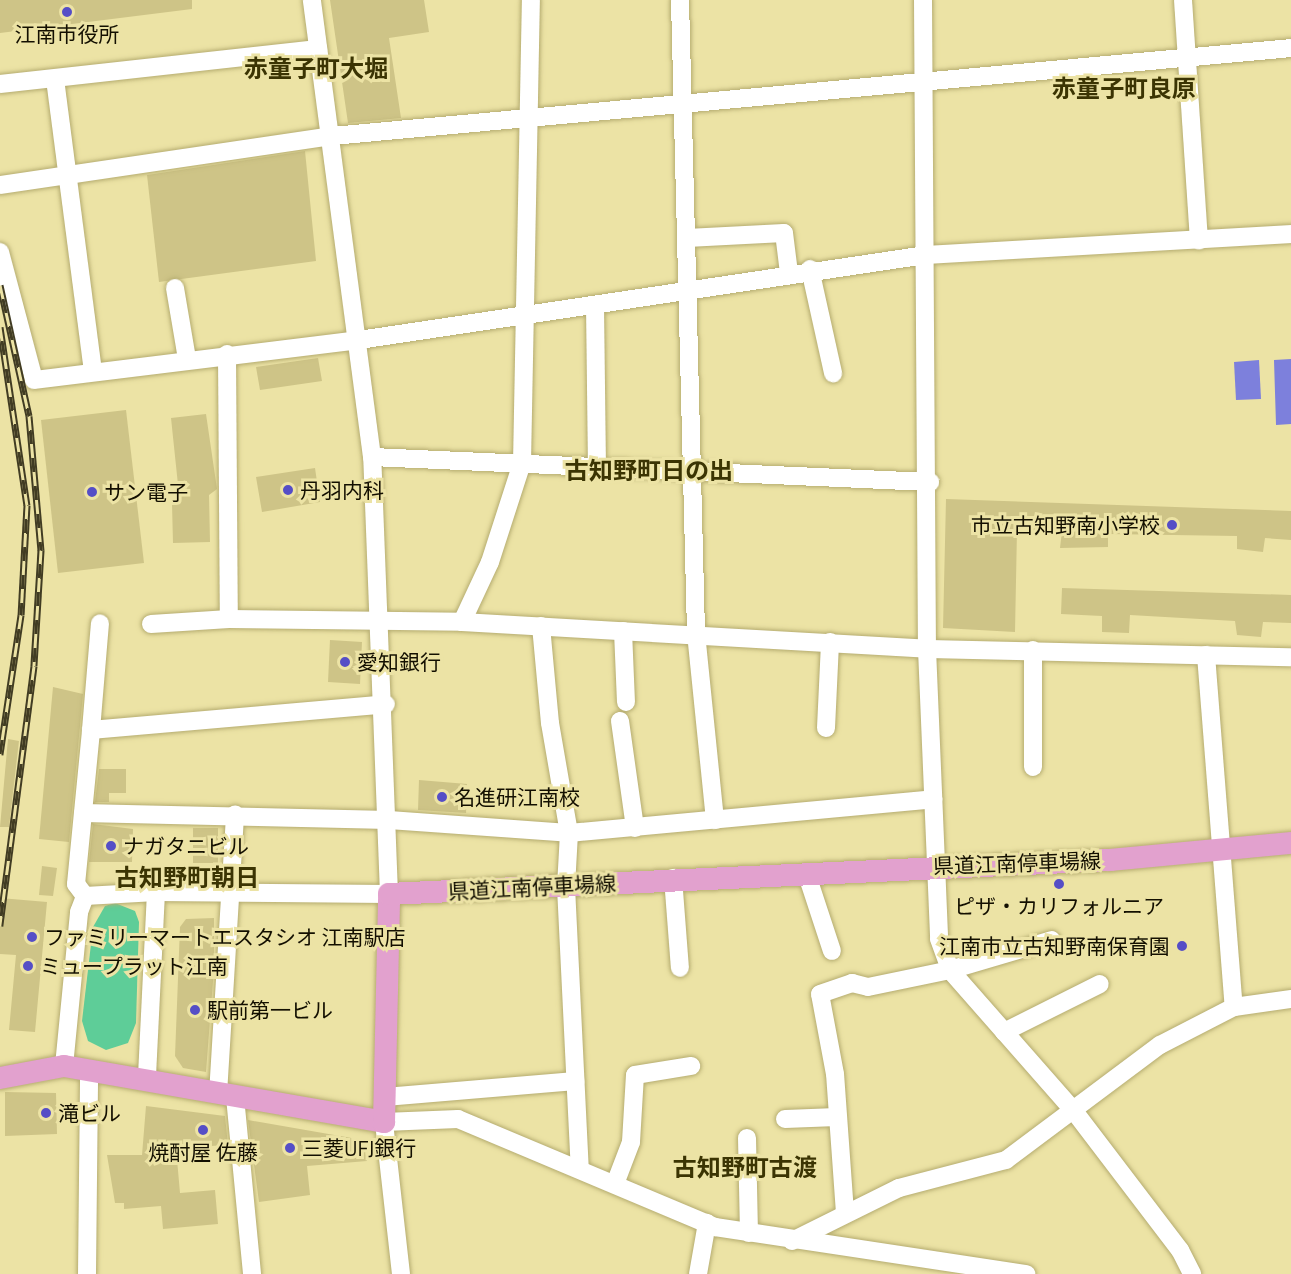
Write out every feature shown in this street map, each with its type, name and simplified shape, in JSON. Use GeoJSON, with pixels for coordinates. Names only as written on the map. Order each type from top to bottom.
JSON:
{"type":"FeatureCollection","features":[{"type":"Feature","properties":{"kind":"main road","name":"県道江南停車場線"},"geometry":{"type":"LineString","coordinates":[[389,894],[566,886],[673,878],[1110,860],[1291,843]]}},
{"type":"Feature","properties":{"kind":"main road"},"geometry":{"type":"LineString","coordinates":[[0,1078],[64,1066],[147,1077],[226,1095],[384,1122],[389,894]]}},
{"type":"Feature","properties":{"kind":"street"},"geometry":{"type":"LineString","coordinates":[[85,896],[156,892],[389,894],[386,704],[372,457],[359,340],[312,0]]}},
{"type":"Feature","properties":{"kind":"street"},"geometry":{"type":"LineString","coordinates":[[462,622],[490,562],[522,463],[526,118],[531,0]]}},
{"type":"Feature","properties":{"kind":"street"},"geometry":{"type":"LineString","coordinates":[[680,0],[694,470],[696,633],[715,820]]}},
{"type":"Feature","properties":{"kind":"street"},"geometry":{"type":"LineString","coordinates":[[923,0],[930,482],[927,649],[939,939],[950,970],[1074,1111],[1180,1250],[1192,1274]]}},
{"type":"Feature","properties":{"kind":"street"},"geometry":{"type":"LineString","coordinates":[[1183,0],[1185,58],[1199,240]]}},
{"type":"Feature","properties":{"kind":"street"},"geometry":{"type":"LineString","coordinates":[[0,185],[332,136],[1291,48]]}},
{"type":"Feature","properties":{"kind":"street"},"geometry":{"type":"LineString","coordinates":[[0,84],[318,49]]}},
{"type":"Feature","properties":{"kind":"street"},"geometry":{"type":"LineString","coordinates":[[55,79],[93,372]]}},
{"type":"Feature","properties":{"kind":"street"},"geometry":{"type":"LineString","coordinates":[[687,238],[784,233],[789,273]]}},
{"type":"Feature","properties":{"kind":"street"},"geometry":{"type":"LineString","coordinates":[[0,252],[34,380],[227,354],[359,340],[595,305],[810,269],[926,255],[1291,234]]}},
{"type":"Feature","properties":{"kind":"street"},"geometry":{"type":"LineString","coordinates":[[810,269],[833,373]]}},
{"type":"Feature","properties":{"kind":"street"},"geometry":{"type":"LineString","coordinates":[[176,288],[187,360]]}},
{"type":"Feature","properties":{"kind":"street"},"geometry":{"type":"LineString","coordinates":[[595,305],[597,466]]}},
{"type":"Feature","properties":{"kind":"street"},"geometry":{"type":"LineString","coordinates":[[227,354],[229,619]]}},
{"type":"Feature","properties":{"kind":"street"},"geometry":{"type":"LineString","coordinates":[[372,457],[930,482]]}},
{"type":"Feature","properties":{"kind":"street"},"geometry":{"type":"LineString","coordinates":[[151,624],[229,619],[462,622],[696,633],[927,649],[1291,657]]}},
{"type":"Feature","properties":{"kind":"street"},"geometry":{"type":"LineString","coordinates":[[85,896],[76,884],[100,623]]}},
{"type":"Feature","properties":{"kind":"street"},"geometry":{"type":"LineString","coordinates":[[541,626],[569,833],[566,886],[580,1170]]}},
{"type":"Feature","properties":{"kind":"street"},"geometry":{"type":"LineString","coordinates":[[623,631],[626,702]]}},
{"type":"Feature","properties":{"kind":"street"},"geometry":{"type":"LineString","coordinates":[[826,728],[830,642]]}},
{"type":"Feature","properties":{"kind":"street"},"geometry":{"type":"LineString","coordinates":[[1033,650],[1033,767]]}},
{"type":"Feature","properties":{"kind":"street"},"geometry":{"type":"LineString","coordinates":[[1206,655],[1234,1007]]}},
{"type":"Feature","properties":{"kind":"street"},"geometry":{"type":"LineString","coordinates":[[91,730],[386,704]]}},
{"type":"Feature","properties":{"kind":"street"},"geometry":{"type":"LineString","coordinates":[[620,720],[635,828]]}},
{"type":"Feature","properties":{"kind":"street"},"geometry":{"type":"LineString","coordinates":[[83,813],[236,814],[389,820],[569,833],[933,799]]}},
{"type":"Feature","properties":{"kind":"street"},"geometry":{"type":"LineString","coordinates":[[236,814],[229,893],[226,1095],[252,1274]]}},
{"type":"Feature","properties":{"kind":"street"},"geometry":{"type":"LineString","coordinates":[[806,872],[832,951]]}},
{"type":"Feature","properties":{"kind":"street"},"geometry":{"type":"LineString","coordinates":[[673,878],[680,968]]}},
{"type":"Feature","properties":{"kind":"street"},"geometry":{"type":"LineString","coordinates":[[147,1077],[156,892]]}},
{"type":"Feature","properties":{"kind":"street"},"geometry":{"type":"LineString","coordinates":[[64,1066],[79,912],[85,896]]}},
{"type":"Feature","properties":{"kind":"street"},"geometry":{"type":"LineString","coordinates":[[845,1213],[837,1117],[820,994],[852,983],[868,987],[950,970],[1052,940]]}},
{"type":"Feature","properties":{"kind":"street"},"geometry":{"type":"LineString","coordinates":[[1004,1032],[1100,984]]}},
{"type":"Feature","properties":{"kind":"street"},"geometry":{"type":"LineString","coordinates":[[792,1241],[899,1188],[1006,1160],[1160,1045],[1234,1007],[1291,999]]}},
{"type":"Feature","properties":{"kind":"street"},"geometry":{"type":"LineString","coordinates":[[615,1184],[631,1142],[635,1074],[691,1066]]}},
{"type":"Feature","properties":{"kind":"street"},"geometry":{"type":"LineString","coordinates":[[87,1274],[89,1071]]}},
{"type":"Feature","properties":{"kind":"street"},"geometry":{"type":"LineString","coordinates":[[385,1097],[575,1081]]}},
{"type":"Feature","properties":{"kind":"street"},"geometry":{"type":"LineString","coordinates":[[785,1119],[837,1117]]}},
{"type":"Feature","properties":{"kind":"street"},"geometry":{"type":"LineString","coordinates":[[401,1274],[384,1122],[458,1119],[707,1223],[792,1241],[990,1271],[1026,1274]]}},
{"type":"Feature","properties":{"kind":"street"},"geometry":{"type":"LineString","coordinates":[[747,1138],[749,1233]]}},
{"type":"Feature","properties":{"kind":"street"},"geometry":{"type":"LineString","coordinates":[[698,1274],[707,1223]]}},
{"type":"Feature","properties":{"kind":"green space"},"geometry":{"type":"Polygon","coordinates":[[[115,903],[135,911],[139,922],[136,1023],[128,1043],[106,1050],[88,1041],[82,1021],[93,927],[105,906],[115,903]]]}},
{"type":"Feature","properties":{"kind":"water"},"geometry":{"type":"Polygon","coordinates":[[[1291,359],[1291,424],[1276,425],[1274,360],[1291,359]]]}},
{"type":"Feature","properties":{"kind":"water"},"geometry":{"type":"Polygon","coordinates":[[[1259,360],[1261,399],[1236,400],[1234,362],[1259,360]]]}},
{"type":"Feature","properties":{"kind":"building"},"geometry":{"type":"Polygon","coordinates":[[[0,0],[192,0],[192,9],[0,33],[0,0]]]}},
{"type":"Feature","properties":{"kind":"building"},"geometry":{"type":"Polygon","coordinates":[[[330,0],[424,0],[429,32],[389,38],[401,118],[348,123],[330,0]]]}},
{"type":"Feature","properties":{"kind":"building"},"geometry":{"type":"Polygon","coordinates":[[[305,151],[316,261],[159,282],[147,175],[305,151]]]}},
{"type":"Feature","properties":{"kind":"building"},"geometry":{"type":"Polygon","coordinates":[[[318,358],[322,381],[260,390],[256,367],[318,358]]]}},
{"type":"Feature","properties":{"kind":"building","name":"サン電子"},"geometry":{"type":"Polygon","coordinates":[[[126,410],[144,563],[58,573],[41,420],[126,410]]]}},
{"type":"Feature","properties":{"kind":"building"},"geometry":{"type":"Polygon","coordinates":[[[206,414],[217,489],[209,495],[210,542],[173,543],[172,504],[180,504],[171,418],[206,414]]]}},
{"type":"Feature","properties":{"kind":"building","name":"丹羽内科"},"geometry":{"type":"Polygon","coordinates":[[[315,468],[320,502],[262,512],[256,477],[315,468]]]}},
{"type":"Feature","properties":{"kind":"building"},"geometry":{"type":"Polygon","coordinates":[[[946,499],[1291,511],[1291,540],[1265,538],[1263,552],[1237,549],[1237,536],[1108,534],[1108,547],[1060,548],[1062,531],[1017,530],[1015,632],[943,628],[946,499]]]}},
{"type":"Feature","properties":{"kind":"building"},"geometry":{"type":"Polygon","coordinates":[[[1062,588],[1291,595],[1291,623],[1263,622],[1261,637],[1237,635],[1235,621],[1130,615],[1129,633],[1102,632],[1102,616],[1061,614],[1062,588]]]}},
{"type":"Feature","properties":{"kind":"building","name":"愛知銀行"},"geometry":{"type":"Polygon","coordinates":[[[330,640],[362,642],[360,684],[328,682],[330,640]]]}},
{"type":"Feature","properties":{"kind":"building"},"geometry":{"type":"Polygon","coordinates":[[[53,687],[83,694],[69,842],[39,839],[53,687]]]}},
{"type":"Feature","properties":{"kind":"building"},"geometry":{"type":"Polygon","coordinates":[[[8,739],[19,741],[9,827],[0,827],[8,739]]]}},
{"type":"Feature","properties":{"kind":"building"},"geometry":{"type":"Polygon","coordinates":[[[99,769],[126,769],[126,793],[109,793],[109,802],[95,802],[99,769]]]}},
{"type":"Feature","properties":{"kind":"building","name":"名進研江南校"},"geometry":{"type":"Polygon","coordinates":[[[419,780],[467,784],[466,813],[418,810],[419,780]]]}},
{"type":"Feature","properties":{"kind":"building","name":"ナガタニビル"},"geometry":{"type":"Polygon","coordinates":[[[93,824],[133,829],[132,862],[89,862],[93,824]]]}},
{"type":"Feature","properties":{"kind":"building"},"geometry":{"type":"Polygon","coordinates":[[[193,828],[218,828],[218,863],[193,863],[193,828]]]}},
{"type":"Feature","properties":{"kind":"building"},"geometry":{"type":"Polygon","coordinates":[[[42,866],[57,868],[53,896],[39,895],[42,866]]]}},
{"type":"Feature","properties":{"kind":"building","name":"ミュープラット江南"},"geometry":{"type":"Polygon","coordinates":[[[0,898],[47,902],[35,1032],[9,1030],[16,955],[0,954],[0,898]]]}},
{"type":"Feature","properties":{"kind":"building","name":"駅前第一ビル"},"geometry":{"type":"Polygon","coordinates":[[[214,918],[214,968],[206,1072],[183,1068],[175,1056],[180,927],[186,919],[214,918]]]}},
{"type":"Feature","properties":{"kind":"building"},"geometry":{"type":"Polygon","coordinates":[[[5,1092],[56,1093],[57,1134],[5,1136],[5,1092]]]}},
{"type":"Feature","properties":{"kind":"building"},"geometry":{"type":"Polygon","coordinates":[[[146,1106],[225,1116],[228,1145],[176,1148],[180,1193],[215,1190],[218,1224],[163,1229],[161,1206],[124,1209],[124,1203],[115,1203],[107,1155],[142,1155],[146,1106]]]}},
{"type":"Feature","properties":{"kind":"building","name":"三菱UFJ銀行"},"geometry":{"type":"Polygon","coordinates":[[[248,1120],[363,1140],[367,1161],[307,1166],[310,1195],[259,1202],[248,1120]]]}},
{"type":"Feature","properties":{"kind":"railway"},"geometry":{"type":"LineString","coordinates":[[0,285],[29,416],[41,550],[34,666],[0,926]]}},
{"type":"Feature","properties":{"kind":"railway"},"geometry":{"type":"LineString","coordinates":[[0,327],[27,505],[21,615],[0,754]]}},
{"type":"Feature","properties":{"kind":"place","name":"江南市役所"},"geometry":{"type":"Point","coordinates":[67,12]}},
{"type":"Feature","properties":{"kind":"place","name":"丹羽内科"},"geometry":{"type":"Point","coordinates":[288,490]}},
{"type":"Feature","properties":{"kind":"place","name":"サン電子"},"geometry":{"type":"Point","coordinates":[92,492]}},
{"type":"Feature","properties":{"kind":"place","name":"市立古知野南小学校"},"geometry":{"type":"Point","coordinates":[1172,525]}},
{"type":"Feature","properties":{"kind":"place","name":"愛知銀行"},"geometry":{"type":"Point","coordinates":[345,662]}},
{"type":"Feature","properties":{"kind":"place","name":"名進研江南校"},"geometry":{"type":"Point","coordinates":[442,797]}},
{"type":"Feature","properties":{"kind":"place","name":"ナガタニビル"},"geometry":{"type":"Point","coordinates":[111,846]}},
{"type":"Feature","properties":{"kind":"place","name":"ピザ・カリフォルニア"},"geometry":{"type":"Point","coordinates":[1059,884]}},
{"type":"Feature","properties":{"kind":"place","name":"ファミリーマートエスタシオ 江南駅店"},"geometry":{"type":"Point","coordinates":[32,937]}},
{"type":"Feature","properties":{"kind":"place","name":"江南市立古知野南保育園"},"geometry":{"type":"Point","coordinates":[1182,946]}},
{"type":"Feature","properties":{"kind":"place","name":"ミュープラット江南"},"geometry":{"type":"Point","coordinates":[28,966]}},
{"type":"Feature","properties":{"kind":"place","name":"駅前第一ビル"},"geometry":{"type":"Point","coordinates":[195,1010]}},
{"type":"Feature","properties":{"kind":"place","name":"滝ビル"},"geometry":{"type":"Point","coordinates":[46,1113]}},
{"type":"Feature","properties":{"kind":"place","name":"焼酎屋 佐藤"},"geometry":{"type":"Point","coordinates":[203,1130]}},
{"type":"Feature","properties":{"kind":"place","name":"三菱UFJ銀行"},"geometry":{"type":"Point","coordinates":[290,1148]}},
{"type":"Feature","properties":{"kind":"district","name":"赤童子町大堀"},"geometry":{"type":"Point","coordinates":[316,69]}},
{"type":"Feature","properties":{"kind":"district","name":"赤童子町良原"},"geometry":{"type":"Point","coordinates":[1124,89]}},
{"type":"Feature","properties":{"kind":"district","name":"古知野町日の出"},"geometry":{"type":"Point","coordinates":[649,471]}},
{"type":"Feature","properties":{"kind":"district","name":"古知野町朝日"},"geometry":{"type":"Point","coordinates":[187,878]}},
{"type":"Feature","properties":{"kind":"district","name":"古知野町古渡"},"geometry":{"type":"Point","coordinates":[745,1168]}}]}
